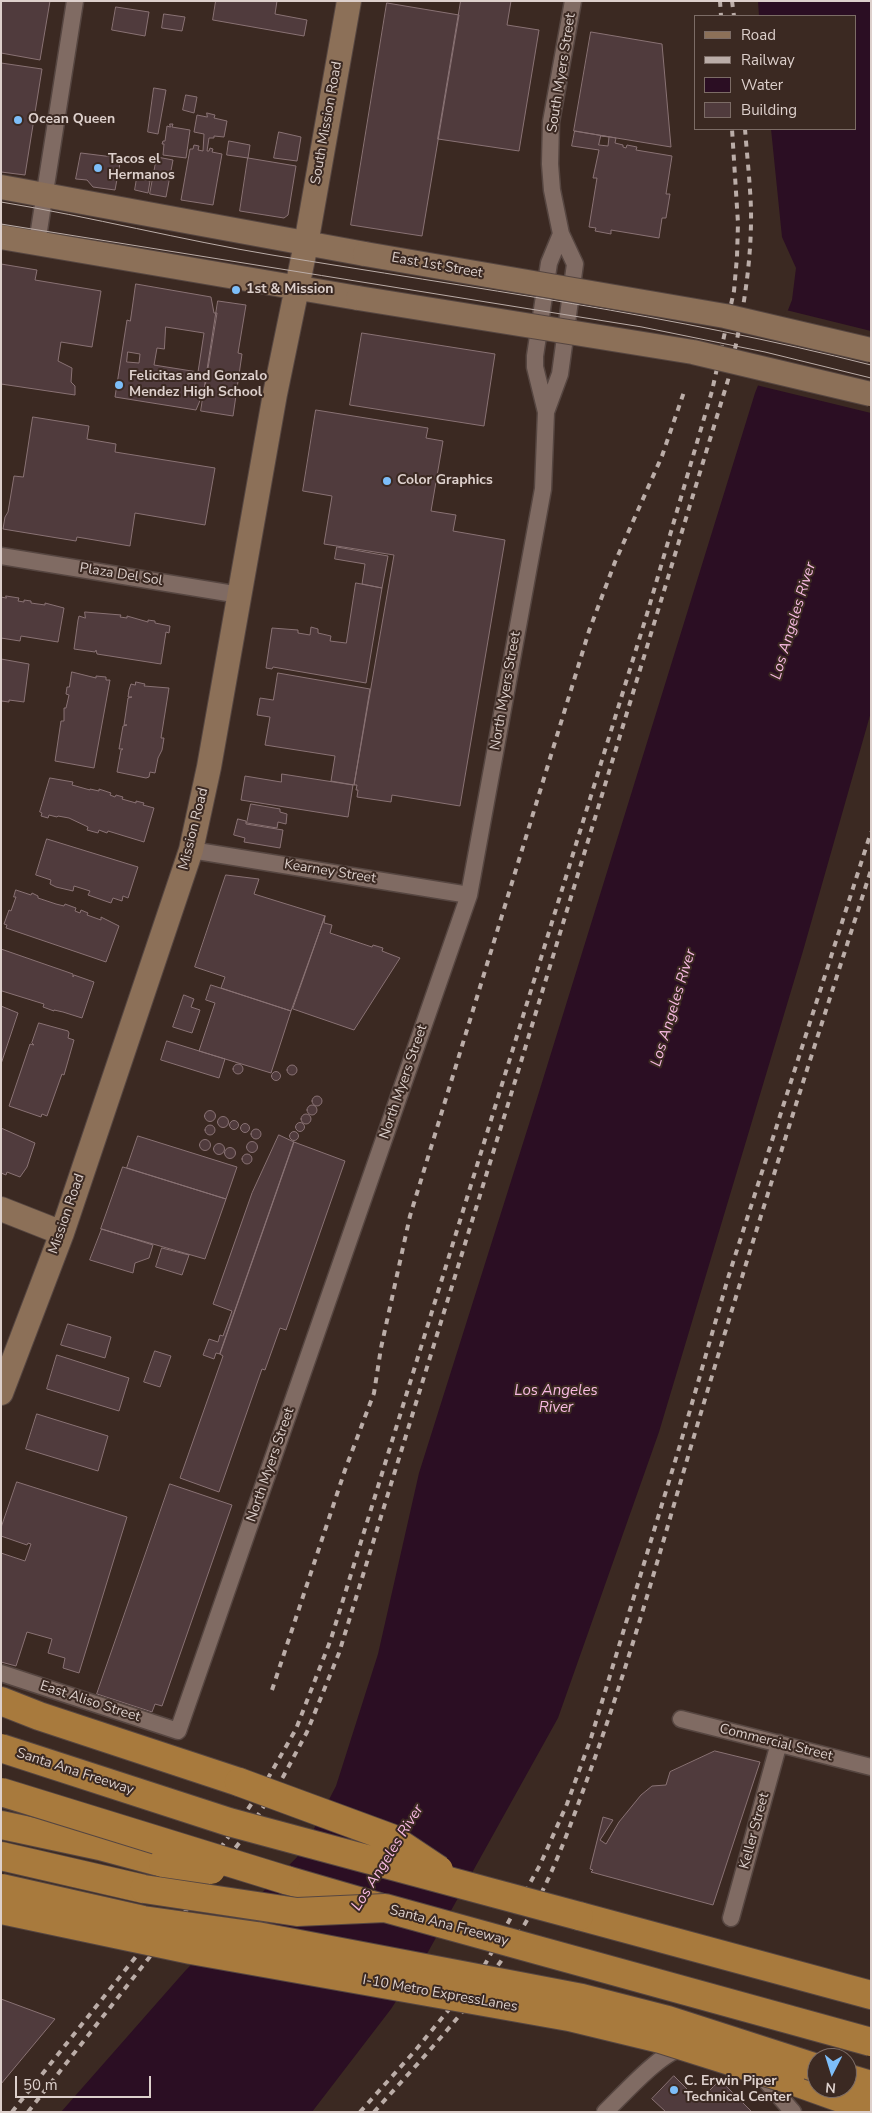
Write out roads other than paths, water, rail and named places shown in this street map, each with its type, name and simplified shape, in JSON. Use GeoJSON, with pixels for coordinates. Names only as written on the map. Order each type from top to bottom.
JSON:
{"type":"FeatureCollection","features":[{"type":"Feature","properties":{"kind":"highway"},"geometry":{"type":"LineString","coordinates":[[1,1701],[39,1716],[239,1782],[391,1838],[459,1883]]}},
{"type":"Feature","properties":{"kind":"highway","name":"Santa Ana Freeway"},"geometry":{"type":"LineString","coordinates":[[1,1748],[229,1822],[871,1995]]}},
{"type":"Feature","properties":{"kind":"highway","name":"Santa Ana Freeway"},"geometry":{"type":"LineString","coordinates":[[1,1792],[286,1880],[871,2042]]}},
{"type":"Feature","properties":{"kind":"highway"},"geometry":{"type":"LineString","coordinates":[[1,1824],[100,1846],[163,1864],[286,1880]]}},
{"type":"Feature","properties":{"kind":"highway"},"geometry":{"type":"LineString","coordinates":[[1,1856],[144,1889],[297,1912],[385,1908]]}},
{"type":"Feature","properties":{"kind":"highway","name":"I-10 Metro ExpressLanes"},"geometry":{"type":"LineString","coordinates":[[1,1888],[143,1920],[257,1936],[582,1998],[668,2020],[807,2065]]}},
{"type":"Feature","properties":{"kind":"highway","name":"I-10 Metro ExpressLanes"},"geometry":{"type":"LineString","coordinates":[[1,1910],[191,1950],[513,2006],[613,2027],[715,2055],[871,2109]]}},
{"type":"Feature","properties":{"kind":"highway"},"geometry":{"type":"LineString","coordinates":[[857,2081],[871,2085]]}},
{"type":"Feature","properties":{"kind":"main road","name":"South Mission Road"},"geometry":{"type":"LineString","coordinates":[[306,244],[349,1]]}},
{"type":"Feature","properties":{"kind":"main road","name":"East 1st Street"},"geometry":{"type":"LineString","coordinates":[[1,187],[306,244],[725,316],[871,350]]}},
{"type":"Feature","properties":{"kind":"main road"},"geometry":{"type":"LineString","coordinates":[[1,237],[297,288],[693,352],[871,394]]}},
{"type":"Feature","properties":{"kind":"main road","name":"Mission Road"},"geometry":{"type":"LineString","coordinates":[[1,1392],[62,1233],[191,850],[209,767],[275,394],[306,244]]}},
{"type":"Feature","properties":{"kind":"main road"},"geometry":{"type":"LineString","coordinates":[[1,1209],[62,1233]]}},
{"type":"Feature","properties":{"kind":"street"},"geometry":{"type":"LineString","coordinates":[[37,243],[76,1]]}},
{"type":"Feature","properties":{"kind":"street","name":"South Myers Street"},"geometry":{"type":"LineString","coordinates":[[562,363],[575,264],[561,234],[552,190],[550,164],[551,122],[573,1]]}},
{"type":"Feature","properties":{"kind":"street","name":"North Myers Street"},"geometry":{"type":"LineString","coordinates":[[178,1731],[469,896],[543,489],[546,412],[535,367],[535,356],[549,263],[561,234]]}},
{"type":"Feature","properties":{"kind":"street","name":"North Myers Street"},"geometry":{"type":"LineString","coordinates":[[546,412],[560,374],[562,363]]}},
{"type":"Feature","properties":{"kind":"street","name":"Plaza Del Sol"},"geometry":{"type":"LineString","coordinates":[[1,556],[240,595]]}},
{"type":"Feature","properties":{"kind":"street","name":"Kearney Street"},"geometry":{"type":"LineString","coordinates":[[191,850],[469,896]]}},
{"type":"Feature","properties":{"kind":"street","name":"East Aliso Street"},"geometry":{"type":"LineString","coordinates":[[1,1673],[178,1731]]}},
{"type":"Feature","properties":{"kind":"street","name":"Commercial Street"},"geometry":{"type":"LineString","coordinates":[[681,1719],[871,1766]]}},
{"type":"Feature","properties":{"kind":"street","name":"Keller Street"},"geometry":{"type":"LineString","coordinates":[[731,1918],[779,1743]]}},
{"type":"Feature","properties":{"kind":"street"},"geometry":{"type":"LineString","coordinates":[[605,2112],[661,2059],[678,2048],[698,2046],[718,2048],[745,2060],[767,2081],[793,2112]]}},
{"type":"Feature","properties":{"kind":"water","name":"Los Angeles River"},"geometry":{"type":"Polygon","coordinates":[[[758,1],[871,1],[871,712],[803,951],[659,1432],[558,1718],[428,1952],[391,2009],[312,2112],[61,2112],[185,1971],[302,1852],[336,1786],[378,1654],[419,1473],[755,393],[792,300],[796,268],[782,237],[771,130],[857,130],[857,15],[759,15],[758,1]]]}},
{"type":"Feature","properties":{"kind":"tram line"},"geometry":{"type":"LineString","coordinates":[[1,202],[238,249],[648,317],[797,347],[871,365]]}},
{"type":"Feature","properties":{"kind":"tram line"},"geometry":{"type":"LineString","coordinates":[[1,224],[642,327],[765,352],[871,378]]}},
{"type":"Feature","properties":{"kind":"railway"},"geometry":{"type":"LineString","coordinates":[[720,1],[721,15]]}},
{"type":"Feature","properties":{"kind":"railway"},"geometry":{"type":"LineString","coordinates":[[732,1],[734,15]]}},
{"type":"Feature","properties":{"kind":"railway"},"geometry":{"type":"LineString","coordinates":[[12,2112],[201,1875],[242,1818],[264,1785],[296,1729],[331,1639],[647,614],[712,391],[734,291],[737,257],[738,223],[732,130]]}},
{"type":"Feature","properties":{"kind":"railway"},"geometry":{"type":"LineString","coordinates":[[28,2112],[243,1838],[283,1777],[307,1732],[339,1653],[728,380],[741,317],[750,252],[751,209],[745,130]]}},
{"type":"Feature","properties":{"kind":"railway"},"geometry":{"type":"LineString","coordinates":[[272,1690],[345,1470],[374,1393],[381,1348],[410,1216],[589,631],[615,562],[662,456],[685,389]]}},
{"type":"Feature","properties":{"kind":"railway"},"geometry":{"type":"LineString","coordinates":[[360,2112],[414,2052],[483,1968],[540,1865],[567,1804],[591,1738],[680,1445],[728,1278],[871,832]]}},
{"type":"Feature","properties":{"kind":"railway"},"geometry":{"type":"LineString","coordinates":[[374,2112],[458,2018],[496,1968],[530,1915],[562,1848],[628,1659],[754,1238],[871,870]]}},
{"type":"Feature","properties":{"kind":"place","name":"Ocean Queen"},"geometry":{"type":"Point","coordinates":[18,120]}},
{"type":"Feature","properties":{"kind":"place","name":"Tacos el Hermanos"},"geometry":{"type":"Point","coordinates":[98,168]}},
{"type":"Feature","properties":{"kind":"place","name":"1st & Mission"},"geometry":{"type":"Point","coordinates":[236,290]}},
{"type":"Feature","properties":{"kind":"place","name":"Felicitas and Gonzalo Mendez High School"},"geometry":{"type":"Point","coordinates":[119,385]}},
{"type":"Feature","properties":{"kind":"place","name":"Color Graphics"},"geometry":{"type":"Point","coordinates":[387,481]}},
{"type":"Feature","properties":{"kind":"place","name":"C. Erwin Piper Technical Center"},"geometry":{"type":"Point","coordinates":[674,2090]}}]}
